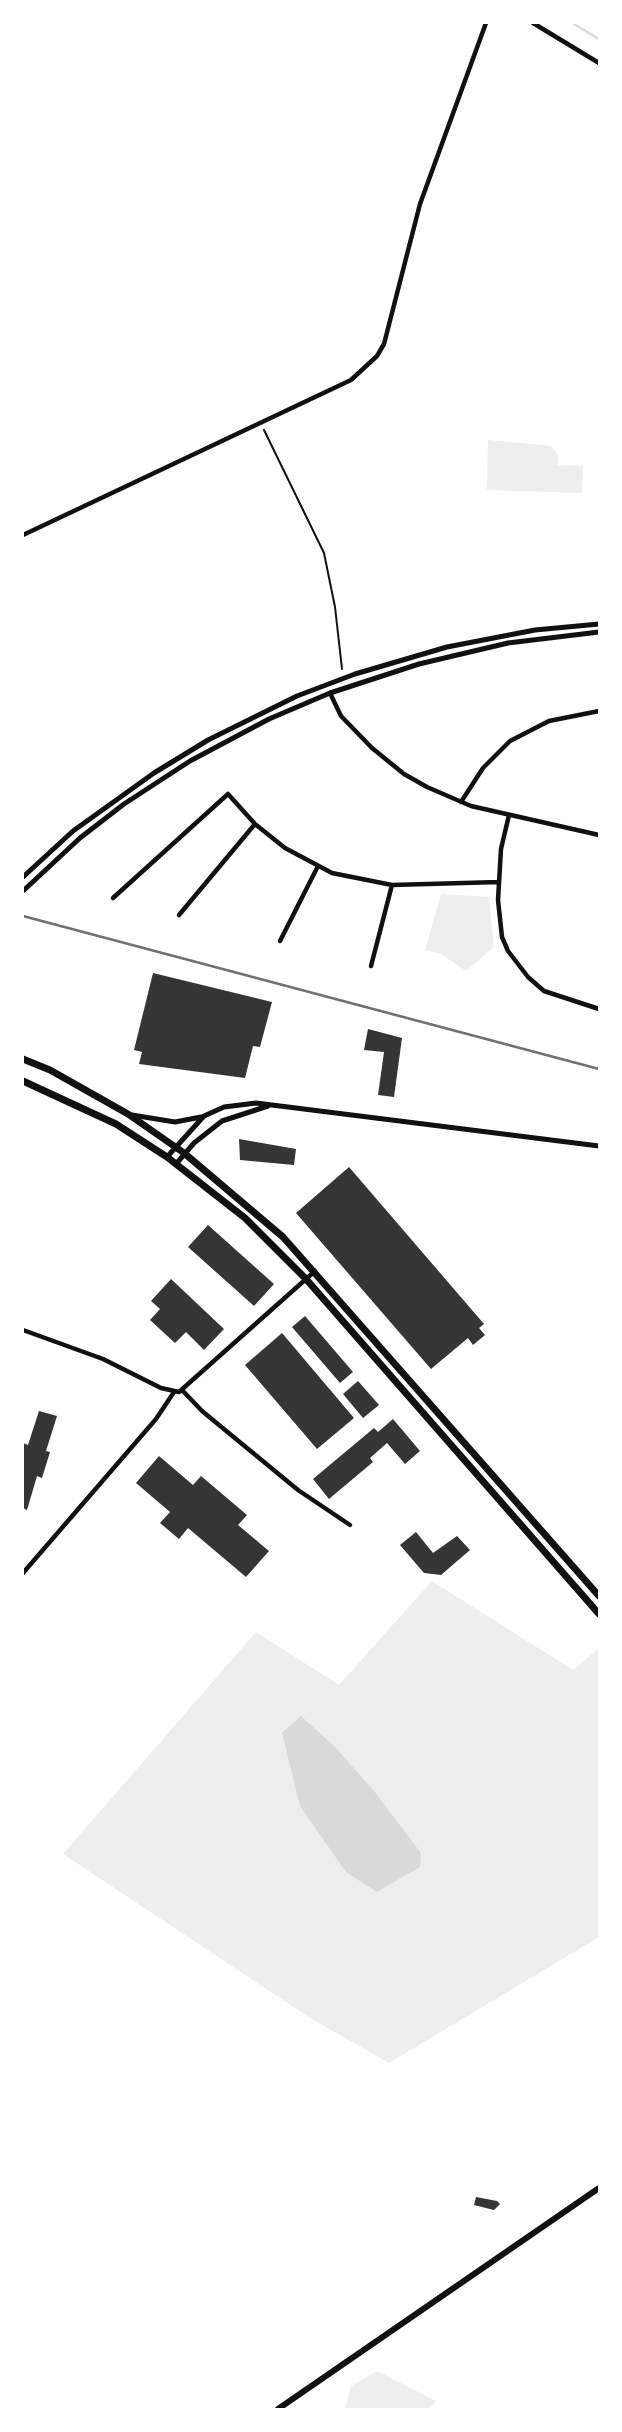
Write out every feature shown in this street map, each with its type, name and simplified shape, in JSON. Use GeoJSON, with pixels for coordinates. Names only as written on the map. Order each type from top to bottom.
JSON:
{"type":"FeatureCollection","features":[{"type":"Feature","properties":{"kind":"main road"},"geometry":{"type":"LineString","coordinates":[[23,1059],[50,1070],[128,1114],[184,1153],[283,1237],[599,1596]]}},
{"type":"Feature","properties":{"kind":"main road"},"geometry":{"type":"LineString","coordinates":[[23,1081],[116,1124],[167,1157],[245,1218],[306,1279],[599,1614]]}},
{"type":"Feature","properties":{"kind":"main road"},"geometry":{"type":"LineString","coordinates":[[278,2409],[599,2188]]}},
{"type":"Feature","properties":{"kind":"street"},"geometry":{"type":"LineString","coordinates":[[23,535],[351,380],[377,356],[384,344],[420,204],[486,23]]}},
{"type":"Feature","properties":{"kind":"street"},"geometry":{"type":"LineString","coordinates":[[533,23],[599,63]]}},
{"type":"Feature","properties":{"kind":"street"},"geometry":{"type":"LineString","coordinates":[[23,877],[73,831],[154,773],[208,740],[297,696],[355,674],[447,647],[535,630],[599,624]]}},
{"type":"Feature","properties":{"kind":"street"},"geometry":{"type":"LineString","coordinates":[[23,891],[90,830],[165,776],[241,733],[330,693],[387,672],[479,650],[599,632]]}},
{"type":"Feature","properties":{"kind":"street"},"geometry":{"type":"LineString","coordinates":[[330,693],[341,716],[378,754],[404,774],[461,802],[599,835]]}},
{"type":"Feature","properties":{"kind":"street"},"geometry":{"type":"LineString","coordinates":[[461,802],[483,768],[510,741],[549,721],[599,711]]}},
{"type":"Feature","properties":{"kind":"street"},"geometry":{"type":"LineString","coordinates":[[113,898],[228,794],[255,824],[285,848],[317,868],[348,878],[392,885],[499,882]]}},
{"type":"Feature","properties":{"kind":"street"},"geometry":{"type":"LineString","coordinates":[[509,814],[501,849],[499,882],[502,937],[514,961],[544,991],[599,1009]]}},
{"type":"Feature","properties":{"kind":"street"},"geometry":{"type":"LineString","coordinates":[[179,915],[255,824]]}},
{"type":"Feature","properties":{"kind":"street"},"geometry":{"type":"LineString","coordinates":[[280,941],[317,868]]}},
{"type":"Feature","properties":{"kind":"street"},"geometry":{"type":"LineString","coordinates":[[371,966],[392,885]]}},
{"type":"Feature","properties":{"kind":"street"},"geometry":{"type":"LineString","coordinates":[[128,1114],[175,1122],[241,1104],[270,1105],[599,1146]]}},
{"type":"Feature","properties":{"kind":"street"},"geometry":{"type":"LineString","coordinates":[[176,1164],[206,1132],[222,1121],[270,1105]]}},
{"type":"Feature","properties":{"kind":"street"},"geometry":{"type":"LineString","coordinates":[[167,1157],[204,1116]]}},
{"type":"Feature","properties":{"kind":"street"},"geometry":{"type":"LineString","coordinates":[[23,1330],[103,1359],[174,1392],[182,1390],[315,1271]]}},
{"type":"Feature","properties":{"kind":"street"},"geometry":{"type":"LineString","coordinates":[[182,1390],[202,1411],[308,1499],[350,1525]]}},
{"type":"Feature","properties":{"kind":"street"},"geometry":{"type":"LineString","coordinates":[[23,1573],[156,1419],[174,1392]]}},
{"type":"Feature","properties":{"kind":"path"},"geometry":{"type":"LineString","coordinates":[[261,423],[324,553],[335,607],[342,669]]}},
{"type":"Feature","properties":{"kind":"shaded area"},"geometry":{"type":"Polygon","coordinates":[[[488,440],[551,446],[558,455],[558,465],[583,466],[582,493],[487,490],[488,440]]]}},
{"type":"Feature","properties":{"kind":"shaded area"},"geometry":{"type":"Polygon","coordinates":[[[441,894],[489,897],[494,947],[466,971],[441,954],[425,950],[441,894]]]}},
{"type":"Feature","properties":{"kind":"shaded area"},"geometry":{"type":"Polygon","coordinates":[[[432,1581],[573,1670],[599,1648],[599,1937],[389,2063],[310,2018],[63,1854],[256,1632],[339,1685],[432,1581]]]}},
{"type":"Feature","properties":{"kind":"shaded area"},"geometry":{"type":"Polygon","coordinates":[[[301,1716],[336,1748],[374,1791],[421,1853],[420,1867],[377,1892],[346,1872],[300,1806],[282,1733],[301,1716]]]}},
{"type":"Feature","properties":{"kind":"shaded area"},"geometry":{"type":"Polygon","coordinates":[[[377,2371],[436,2401],[429,2409],[345,2409],[351,2386],[377,2371]]]}},
{"type":"Feature","properties":{"kind":"building"},"geometry":{"type":"Polygon","coordinates":[[[153,973],[272,1002],[260,1047],[253,1046],[245,1078],[139,1064],[142,1052],[134,1050],[153,973]]]}},
{"type":"Feature","properties":{"kind":"building"},"geometry":{"type":"Polygon","coordinates":[[[368,1029],[402,1038],[394,1097],[378,1095],[384,1052],[364,1050],[368,1029]]]}},
{"type":"Feature","properties":{"kind":"building"},"geometry":{"type":"Polygon","coordinates":[[[239,1139],[296,1149],[294,1165],[240,1160],[239,1139]]]}},
{"type":"Feature","properties":{"kind":"building"},"geometry":{"type":"Polygon","coordinates":[[[349,1167],[484,1324],[479,1328],[485,1335],[473,1345],[468,1338],[431,1369],[296,1213],[349,1167]]]}},
{"type":"Feature","properties":{"kind":"building"},"geometry":{"type":"Polygon","coordinates":[[[208,1225],[274,1284],[254,1306],[188,1247],[208,1225]]]}},
{"type":"Feature","properties":{"kind":"building"},"geometry":{"type":"Polygon","coordinates":[[[171,1279],[224,1329],[204,1350],[186,1332],[175,1343],[150,1320],[160,1309],[151,1301],[171,1279]]]}},
{"type":"Feature","properties":{"kind":"building"},"geometry":{"type":"Polygon","coordinates":[[[305,1316],[353,1372],[340,1383],[292,1327],[305,1316]]]}},
{"type":"Feature","properties":{"kind":"building"},"geometry":{"type":"Polygon","coordinates":[[[282,1333],[354,1418],[317,1449],[245,1365],[282,1333]]]}},
{"type":"Feature","properties":{"kind":"building"},"geometry":{"type":"Polygon","coordinates":[[[358,1381],[379,1405],[363,1418],[343,1394],[358,1381]]]}},
{"type":"Feature","properties":{"kind":"building"},"geometry":{"type":"Polygon","coordinates":[[[39,1411],[57,1416],[46,1451],[50,1452],[42,1478],[37,1476],[27,1510],[23,1508],[23,1443],[28,1445],[39,1411]]]}},
{"type":"Feature","properties":{"kind":"building"},"geometry":{"type":"Polygon","coordinates":[[[393,1419],[420,1451],[405,1464],[387,1443],[370,1458],[373,1462],[329,1499],[313,1479],[374,1428],[378,1432],[393,1419]]]}},
{"type":"Feature","properties":{"kind":"building"},"geometry":{"type":"Polygon","coordinates":[[[159,1456],[193,1485],[201,1476],[247,1515],[238,1525],[269,1551],[246,1577],[188,1528],[179,1539],[160,1523],[170,1512],[136,1483],[159,1456]]]}},
{"type":"Feature","properties":{"kind":"building"},"geometry":{"type":"Polygon","coordinates":[[[416,1532],[433,1553],[457,1536],[470,1550],[441,1575],[424,1573],[400,1545],[416,1532]]]}},
{"type":"Feature","properties":{"kind":"building"},"geometry":{"type":"Polygon","coordinates":[[[476,2197],[500,2204],[494,2210],[474,2205],[476,2197]]]}},
{"type":"Feature","properties":{"kind":"waterway"},"geometry":{"type":"LineString","coordinates":[[572,23],[599,39]]}},
{"type":"Feature","properties":{"kind":"railway"},"geometry":{"type":"LineString","coordinates":[[23,916],[599,1069]]}}]}
